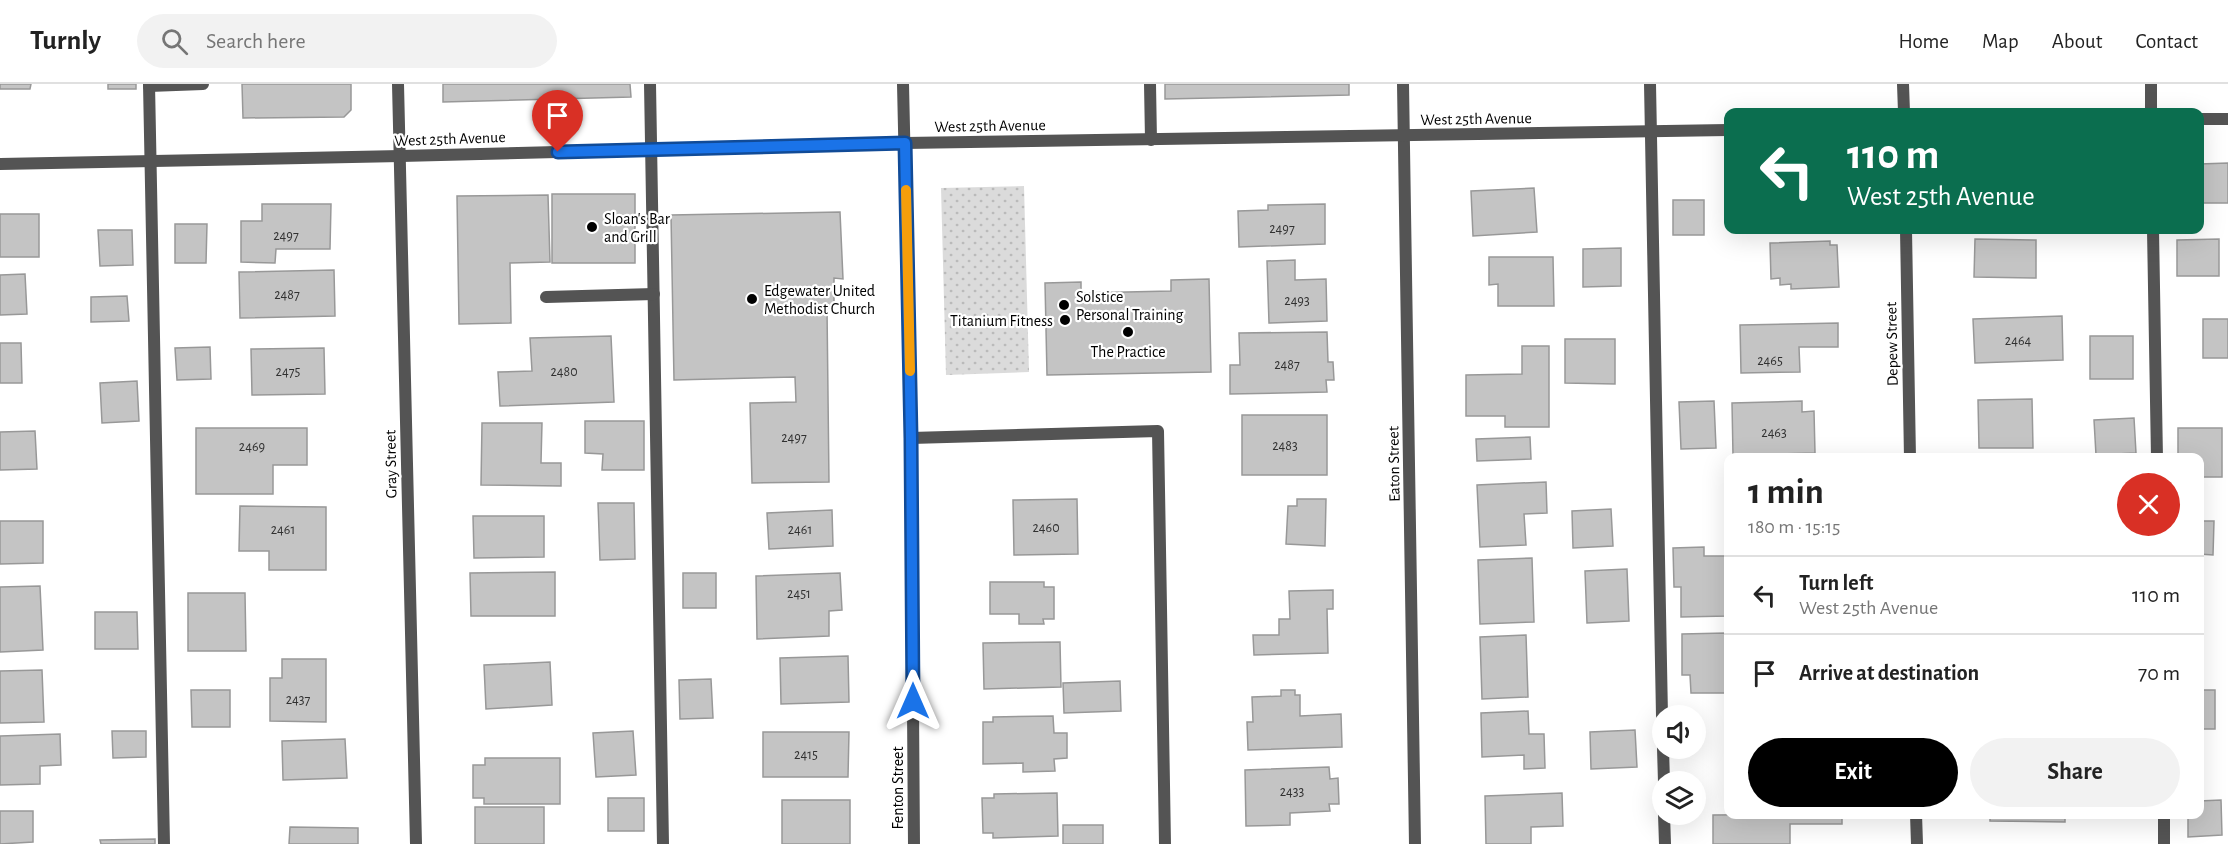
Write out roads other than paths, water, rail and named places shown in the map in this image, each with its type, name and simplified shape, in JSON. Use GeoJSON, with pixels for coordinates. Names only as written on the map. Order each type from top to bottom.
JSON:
{"type":"FeatureCollection","features":[{"type":"Feature","properties":{"kind":"street"},"geometry":{"type":"LineString","coordinates":[[164,844],[148,85],[202,84]]}},
{"type":"Feature","properties":{"kind":"street","name":"Gray Street"},"geometry":{"type":"LineString","coordinates":[[398,84],[416,844]]}},
{"type":"Feature","properties":{"kind":"street"},"geometry":{"type":"LineString","coordinates":[[650,84],[663,844]]}},
{"type":"Feature","properties":{"kind":"street","name":"Fenton Street"},"geometry":{"type":"LineString","coordinates":[[903,84],[911,438],[914,844]]}},
{"type":"Feature","properties":{"kind":"street"},"geometry":{"type":"LineString","coordinates":[[1150,84],[1151,140]]}},
{"type":"Feature","properties":{"kind":"street","name":"Eaton Street"},"geometry":{"type":"LineString","coordinates":[[1403,84],[1415,844]]}},
{"type":"Feature","properties":{"kind":"street"},"geometry":{"type":"LineString","coordinates":[[1650,84],[1662,705]]}},
{"type":"Feature","properties":{"kind":"street"},"geometry":{"type":"LineString","coordinates":[[1903,84],[1904,108]]}},
{"type":"Feature","properties":{"kind":"street"},"geometry":{"type":"LineString","coordinates":[[2151,84],[2151,108]]}},
{"type":"Feature","properties":{"kind":"street"},"geometry":{"type":"LineString","coordinates":[[2204,119],[2228,119]]}},
{"type":"Feature","properties":{"kind":"street","name":"West 25th Avenue"},"geometry":{"type":"LineString","coordinates":[[0,164],[905,143],[1724,130]]}},
{"type":"Feature","properties":{"kind":"street","name":"Depew Street"},"geometry":{"type":"LineString","coordinates":[[1906,234],[1910,453]]}},
{"type":"Feature","properties":{"kind":"street"},"geometry":{"type":"LineString","coordinates":[[2153,234],[2157,453]]}},
{"type":"Feature","properties":{"kind":"street"},"geometry":{"type":"LineString","coordinates":[[546,297],[654,294]]}},
{"type":"Feature","properties":{"kind":"street"},"geometry":{"type":"LineString","coordinates":[[911,438],[1158,431],[1165,844]]}},
{"type":"Feature","properties":{"kind":"street"},"geometry":{"type":"LineString","coordinates":[[1916,819],[1917,844]]}},
{"type":"Feature","properties":{"kind":"street"},"geometry":{"type":"LineString","coordinates":[[2163,819],[2164,844]]}},
{"type":"Feature","properties":{"kind":"street"},"geometry":{"type":"LineString","coordinates":[[1664,825],[1665,844]]}},
{"type":"Feature","properties":{"kind":"place","name":"Sloan's Bar and Grill"},"geometry":{"type":"Point","coordinates":[592,227]}},
{"type":"Feature","properties":{"kind":"place","name":"Edgewater United Methodist Church"},"geometry":{"type":"Point","coordinates":[752,299]}},
{"type":"Feature","properties":{"kind":"place","name":"Solstice Personal Training"},"geometry":{"type":"Point","coordinates":[1064,305]}},
{"type":"Feature","properties":{"kind":"place","name":"Titanium Fitness"},"geometry":{"type":"Point","coordinates":[1065,320]}},
{"type":"Feature","properties":{"kind":"place","name":"The Practice"},"geometry":{"type":"Point","coordinates":[1128,332]}}]}
